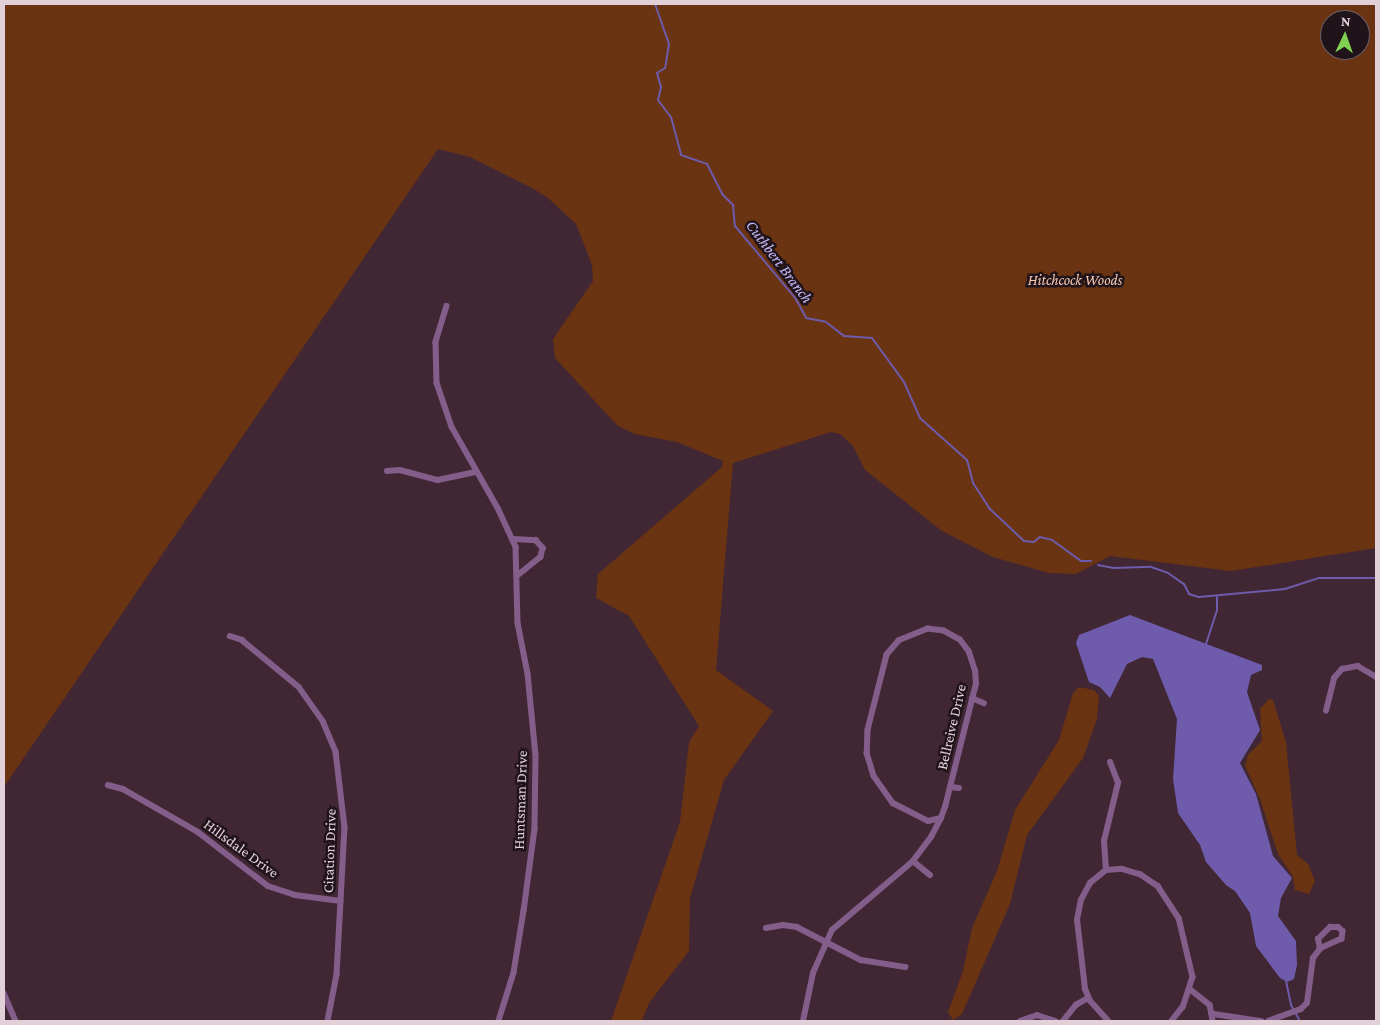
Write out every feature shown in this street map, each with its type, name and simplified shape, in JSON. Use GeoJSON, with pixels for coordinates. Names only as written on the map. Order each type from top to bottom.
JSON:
{"type":"FeatureCollection","features":[{"type":"Feature","properties":{"kind":"street","name":"Huntsman Drive"},"geometry":{"type":"LineString","coordinates":[[447,306],[436,342],[437,383],[449,420],[514,539],[519,561],[518,623],[528,674],[536,755],[535,828],[517,957],[499,1021]]}},
{"type":"Feature","properties":{"kind":"street"},"geometry":{"type":"LineString","coordinates":[[387,471],[400,470],[438,480],[476,472]]}},
{"type":"Feature","properties":{"kind":"street"},"geometry":{"type":"LineString","coordinates":[[514,539],[536,540],[543,548],[541,557],[527,565],[518,576]]}},
{"type":"Feature","properties":{"kind":"street","name":"Bellreive Drive"},"geometry":{"type":"LineString","coordinates":[[803,1021],[813,973],[825,941],[837,924],[913,861],[941,818],[976,678],[972,658],[964,644],[950,634],[939,630],[922,630],[899,641],[888,655],[868,730],[870,769],[882,790],[898,806],[928,821],[941,818]]}},
{"type":"Feature","properties":{"kind":"street","name":"Citation Drive"},"geometry":{"type":"LineString","coordinates":[[230,636],[242,640],[291,678],[314,706],[328,731],[338,762],[344,805],[341,901],[337,975],[328,1021]]}},
{"type":"Feature","properties":{"kind":"street"},"geometry":{"type":"LineString","coordinates":[[1326,711],[1334,678],[1342,669],[1358,666],[1376,677]]}},
{"type":"Feature","properties":{"kind":"street"},"geometry":{"type":"LineString","coordinates":[[972,698],[984,703]]}},
{"type":"Feature","properties":{"kind":"street"},"geometry":{"type":"LineString","coordinates":[[1106,870],[1104,841],[1118,783],[1110,762]]}},
{"type":"Feature","properties":{"kind":"street","name":"Hillsdale Drive"},"geometry":{"type":"LineString","coordinates":[[108,785],[123,789],[198,832],[268,886],[294,895],[341,901]]}},
{"type":"Feature","properties":{"kind":"street"},"geometry":{"type":"LineString","coordinates":[[950,787],[959,788]]}},
{"type":"Feature","properties":{"kind":"street"},"geometry":{"type":"LineString","coordinates":[[913,861],[930,875]]}},
{"type":"Feature","properties":{"kind":"street"},"geometry":{"type":"LineString","coordinates":[[1108,1021],[1088,998],[1082,976],[1077,935],[1079,906],[1090,883],[1106,870],[1126,870],[1140,874],[1168,897],[1179,918],[1191,958],[1191,990],[1172,1021]]}},
{"type":"Feature","properties":{"kind":"street"},"geometry":{"type":"LineString","coordinates":[[766,928],[790,926],[825,941],[861,960],[905,968]]}},
{"type":"Feature","properties":{"kind":"street"},"geometry":{"type":"LineString","coordinates":[[1268,1021],[1301,1009],[1307,1003],[1313,958],[1320,949],[1342,939],[1343,931],[1338,927],[1330,927],[1321,932],[1318,939],[1320,949]]}},
{"type":"Feature","properties":{"kind":"street"},"geometry":{"type":"LineString","coordinates":[[1191,990],[1208,1002],[1214,1014],[1214,1021]]}},
{"type":"Feature","properties":{"kind":"street"},"geometry":{"type":"LineString","coordinates":[[4,993],[16,1021]]}},
{"type":"Feature","properties":{"kind":"street"},"geometry":{"type":"LineString","coordinates":[[1063,1021],[1076,1004],[1088,998]]}},
{"type":"Feature","properties":{"kind":"street"},"geometry":{"type":"LineString","coordinates":[[1214,1014],[1261,1021]]}},
{"type":"Feature","properties":{"kind":"street"},"geometry":{"type":"LineString","coordinates":[[1020,1021],[1037,1015],[1056,1021]]}},
{"type":"Feature","properties":{"kind":"green space","name":"Hitchcock Woods"},"geometry":{"type":"Polygon","coordinates":[[[4,4],[1376,4],[1376,548],[1231,571],[1110,556],[1076,574],[1049,573],[993,557],[942,531],[865,470],[853,446],[840,434],[831,432],[733,463],[716,670],[773,711],[724,780],[690,898],[689,951],[649,1003],[642,1021],[611,1021],[680,822],[689,742],[699,726],[629,616],[596,598],[598,574],[722,467],[723,461],[677,442],[635,434],[618,426],[555,358],[553,339],[593,281],[592,265],[576,224],[548,198],[532,188],[470,157],[438,149],[4,787],[4,4]]]}},
{"type":"Feature","properties":{"kind":"green space"},"geometry":{"type":"Polygon","coordinates":[[[1079,687],[1094,690],[1099,696],[1097,719],[1083,758],[1027,835],[1010,904],[962,1014],[953,1020],[948,1012],[963,971],[972,928],[997,871],[1015,810],[1059,740],[1073,693],[1079,687]]]}},
{"type":"Feature","properties":{"kind":"green space"},"geometry":{"type":"Polygon","coordinates":[[[1269,699],[1273,700],[1286,742],[1297,855],[1308,864],[1315,881],[1309,894],[1295,890],[1293,877],[1278,854],[1260,799],[1245,766],[1248,755],[1262,741],[1260,709],[1269,699]]]}},
{"type":"Feature","properties":{"kind":"shaded area"},"geometry":{"type":"Polygon","coordinates":[[[1130,615],[1262,665],[1262,670],[1251,675],[1247,692],[1260,730],[1240,763],[1256,794],[1273,856],[1292,878],[1281,898],[1278,916],[1296,941],[1297,965],[1294,979],[1287,982],[1280,978],[1256,946],[1250,913],[1235,891],[1226,885],[1206,862],[1200,845],[1178,813],[1173,779],[1177,719],[1153,659],[1142,657],[1127,664],[1110,698],[1100,687],[1089,682],[1076,643],[1079,635],[1130,615]]]}},
{"type":"Feature","properties":{"kind":"waterway","name":"Cuthbert Branch"},"geometry":{"type":"LineString","coordinates":[[655,4],[669,44],[665,68],[657,73],[661,87],[658,100],[671,117],[681,155],[707,164],[722,194],[733,205],[735,226],[796,299],[806,318],[826,322],[844,336],[872,338],[904,382],[920,418],[967,460],[973,483],[989,508],[1024,541],[1034,542],[1040,537],[1052,540],[1081,561],[1091,561]]}},
{"type":"Feature","properties":{"kind":"waterway","name":"Cuthbert Branch"},"geometry":{"type":"LineString","coordinates":[[1098,565],[1114,568],[1151,567],[1168,573],[1184,584],[1189,594],[1199,597],[1285,589],[1319,578],[1376,578]]}},
{"type":"Feature","properties":{"kind":"waterway"},"geometry":{"type":"LineString","coordinates":[[1206,644],[1217,610],[1217,597]]}},
{"type":"Feature","properties":{"kind":"waterway"},"geometry":{"type":"LineString","coordinates":[[1286,981],[1291,1005],[1300,1021]]}}]}
